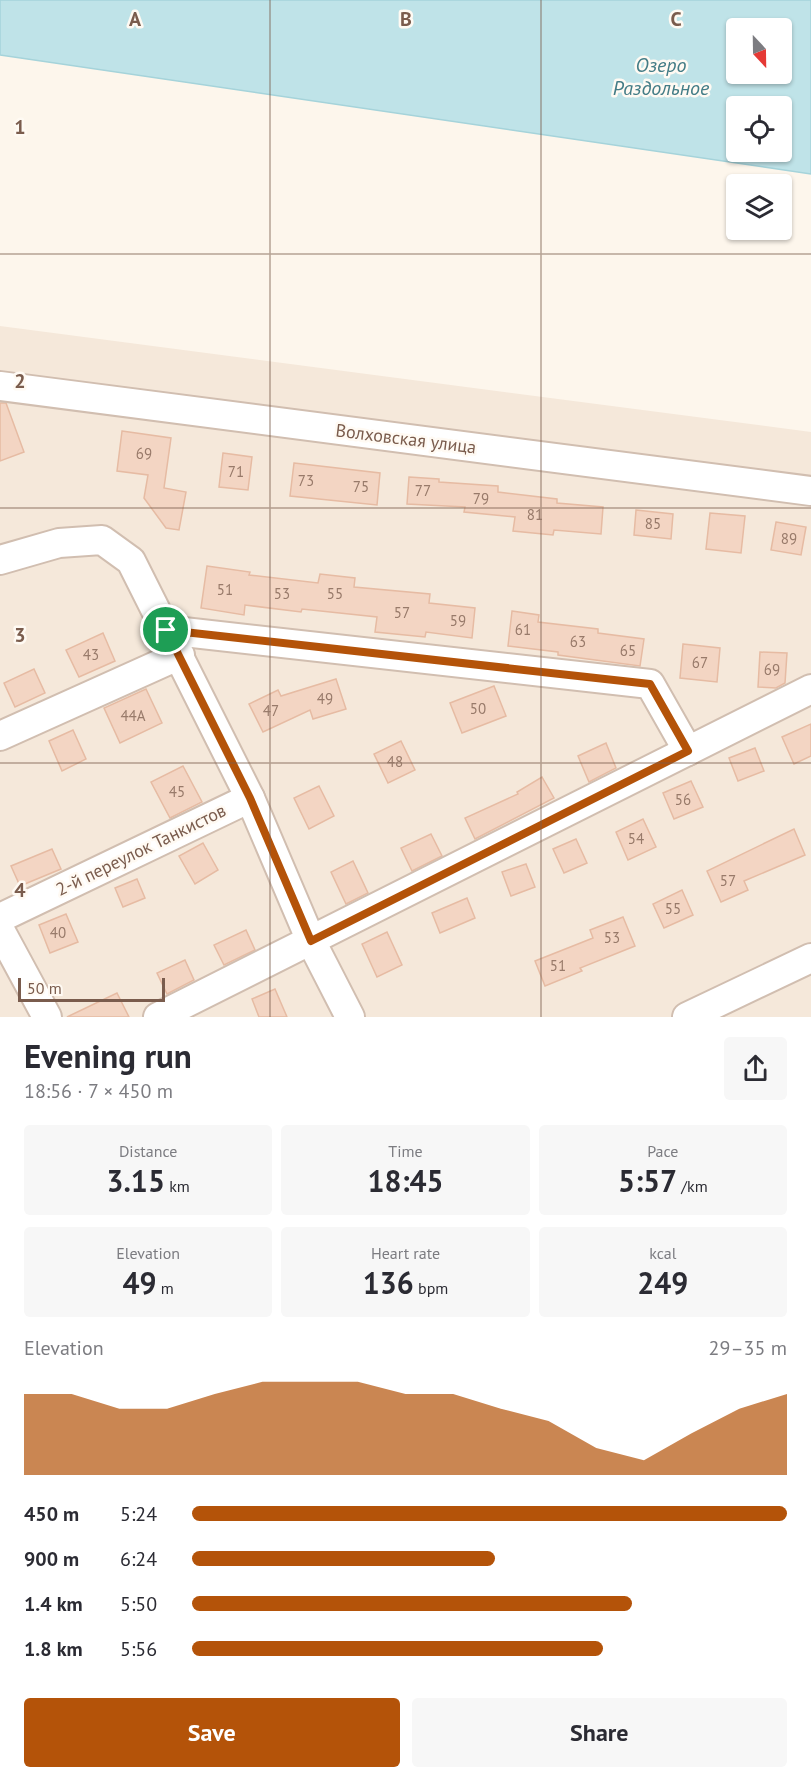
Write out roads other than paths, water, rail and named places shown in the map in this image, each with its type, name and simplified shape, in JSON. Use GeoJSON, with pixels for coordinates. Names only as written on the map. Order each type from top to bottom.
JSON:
{"type":"FeatureCollection","features":[{"type":"Feature","properties":{"kind":"street","name":"Волховская улица"},"geometry":{"type":"LineString","coordinates":[[0,386],[811,491]]}},
{"type":"Feature","properties":{"kind":"street"},"geometry":{"type":"LineString","coordinates":[[0,560],[59,543],[102,540],[131,561],[250,798],[311,941],[350,1017]]}},
{"type":"Feature","properties":{"kind":"street"},"geometry":{"type":"LineString","coordinates":[[166,630],[650,684],[688,751]]}},
{"type":"Feature","properties":{"kind":"street"},"geometry":{"type":"LineString","coordinates":[[0,736],[180,655]]}},
{"type":"Feature","properties":{"kind":"street"},"geometry":{"type":"LineString","coordinates":[[158,1017],[811,689]]}},
{"type":"Feature","properties":{"kind":"street","name":"2-й переулок Танкистов"},"geometry":{"type":"LineString","coordinates":[[0,918],[250,798]]}},
{"type":"Feature","properties":{"kind":"street"},"geometry":{"type":"LineString","coordinates":[[0,930],[47,1017]]}},
{"type":"Feature","properties":{"kind":"street"},"geometry":{"type":"LineString","coordinates":[[687,1017],[811,958]]}},
{"type":"Feature","properties":{"kind":"water","name":"Озеро Раздольное"},"geometry":{"type":"Polygon","coordinates":[[[0,0],[811,0],[811,174],[729,162],[792,162],[792,96],[726,96],[726,162],[0,55],[0,0]]]}}]}
